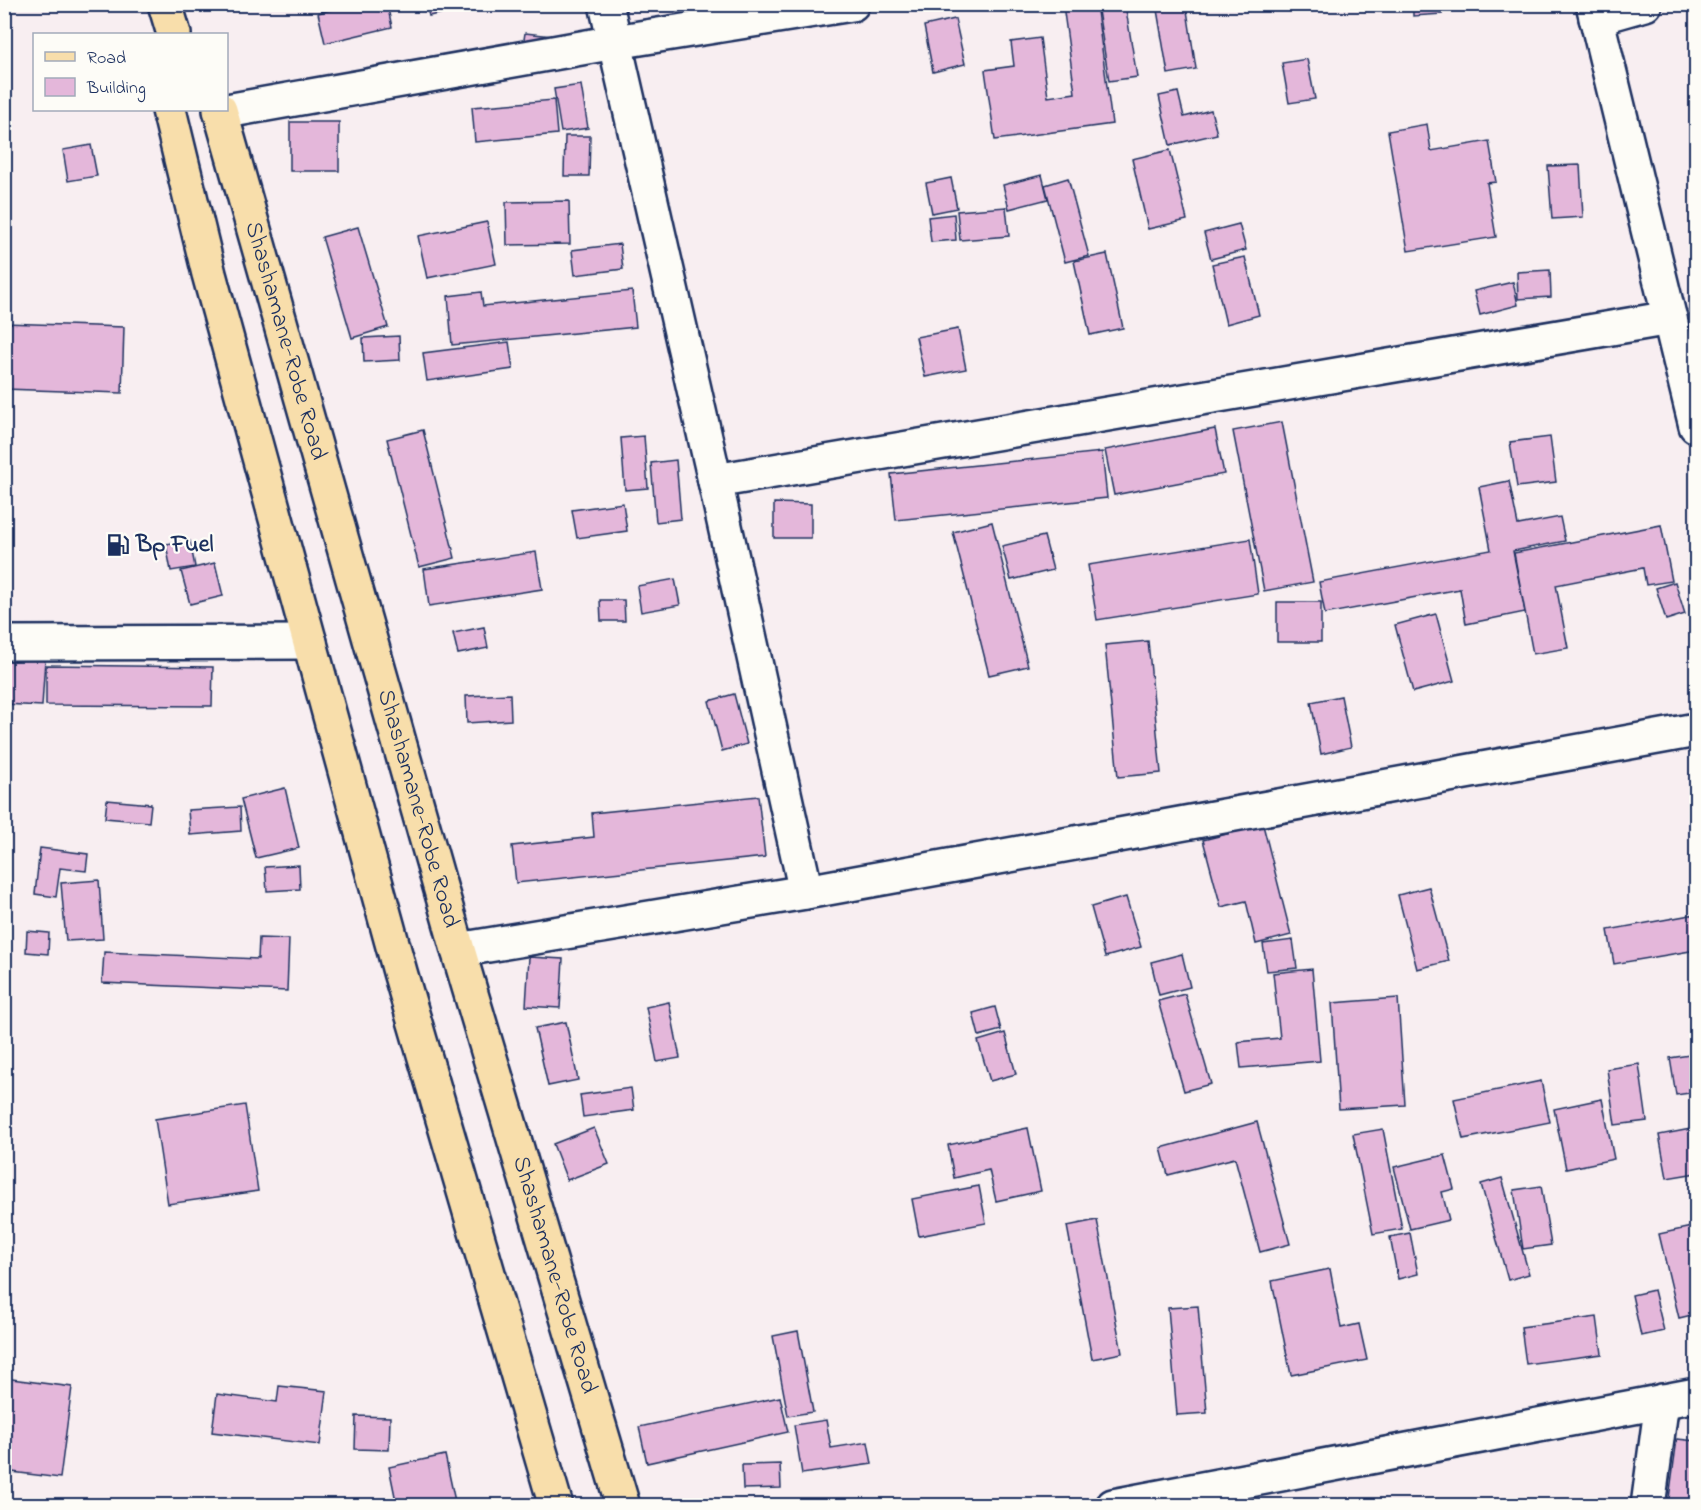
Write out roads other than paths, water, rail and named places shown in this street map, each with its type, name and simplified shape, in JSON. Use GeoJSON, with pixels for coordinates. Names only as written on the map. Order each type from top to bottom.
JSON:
{"type":"FeatureCollection","features":[{"type":"Feature","properties":{"kind":"main road"},"geometry":{"type":"LineString","coordinates":[[165,4],[174,33]]}},
{"type":"Feature","properties":{"kind":"main road"},"geometry":{"type":"LineString","coordinates":[[169,111],[209,274],[400,972],[556,1506]]}},
{"type":"Feature","properties":{"kind":"main road","name":"Shashamane-Robe Road"},"geometry":{"type":"LineString","coordinates":[[221,111],[458,950],[623,1506]]}},
{"type":"Feature","properties":{"kind":"street"},"geometry":{"type":"LineString","coordinates":[[606,4],[806,892]]}},
{"type":"Feature","properties":{"kind":"street"},"geometry":{"type":"LineString","coordinates":[[228,110],[615,42],[852,4]]}},
{"type":"Feature","properties":{"kind":"street"},"geometry":{"type":"LineString","coordinates":[[1645,4],[1595,11],[1696,426]]}},
{"type":"Feature","properties":{"kind":"street"},"geometry":{"type":"LineString","coordinates":[[715,481],[1670,318]]}},
{"type":"Feature","properties":{"kind":"street"},"geometry":{"type":"LineString","coordinates":[[4,643],[310,642]]}},
{"type":"Feature","properties":{"kind":"street"},"geometry":{"type":"LineString","coordinates":[[458,950],[806,892],[1696,730]]}},
{"type":"Feature","properties":{"kind":"street"},"geometry":{"type":"LineString","coordinates":[[1113,1506],[1173,1500],[1696,1395]]}},
{"type":"Feature","properties":{"kind":"street"},"geometry":{"type":"LineString","coordinates":[[1648,1506],[1662,1401]]}},
{"type":"Feature","properties":{"kind":"place","name":"Bp Fuel"},"geometry":{"type":"Point","coordinates":[118,545]}}]}
